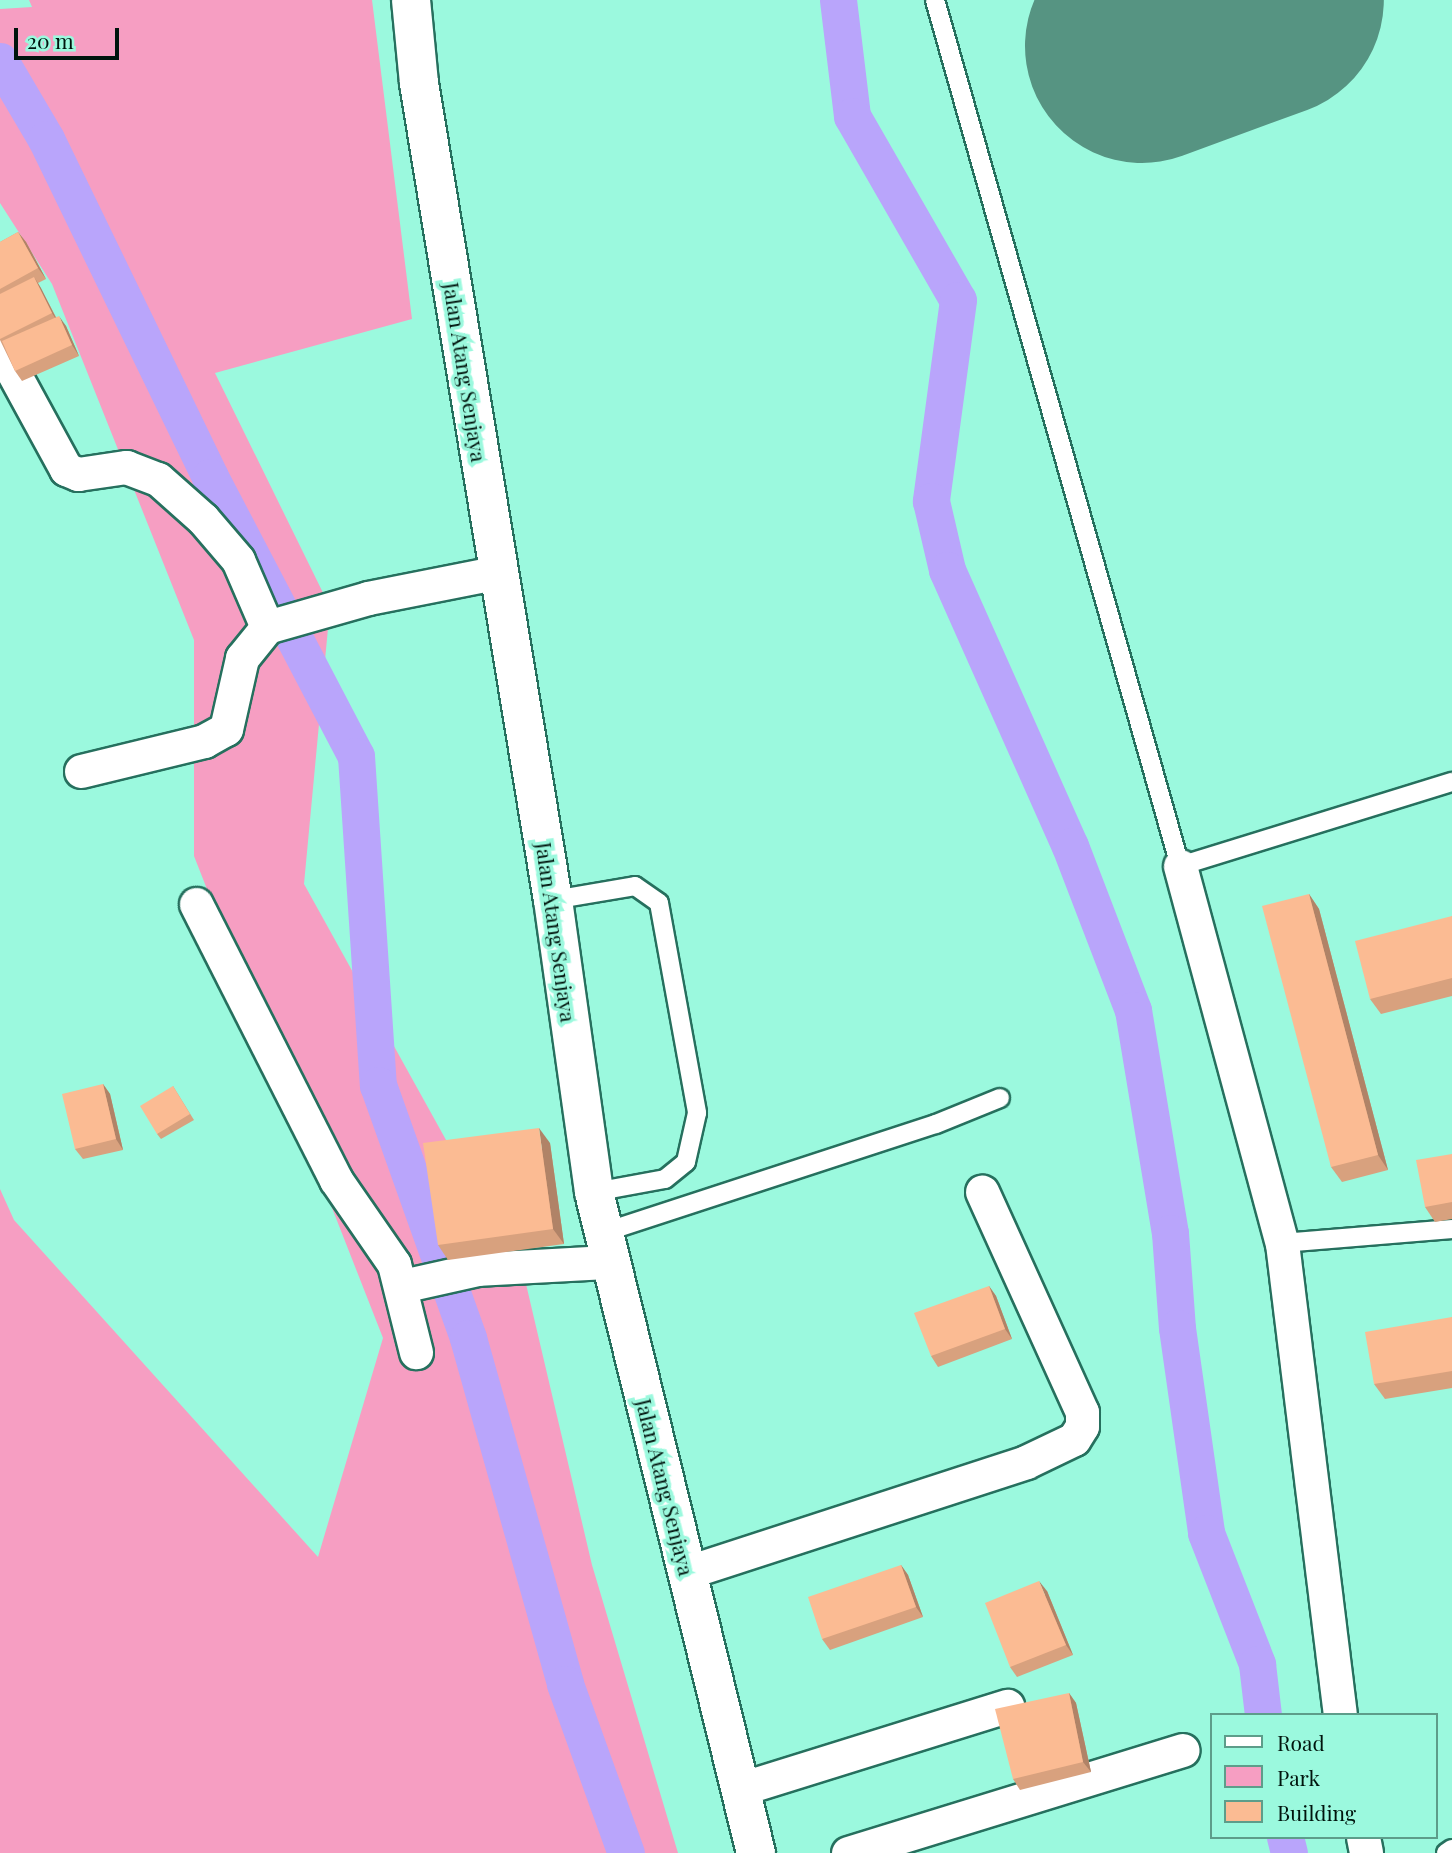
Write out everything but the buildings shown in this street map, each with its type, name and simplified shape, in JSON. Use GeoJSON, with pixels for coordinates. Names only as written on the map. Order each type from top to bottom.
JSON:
{"type":"FeatureCollection","features":[{"type":"Feature","properties":{"kind":"main road","name":"Jalan Atang Senjaya"},"geometry":{"type":"LineString","coordinates":[[411,0],[422,97],[553,900],[594,1192],[756,1853]]}},
{"type":"Feature","properties":{"kind":"street"},"geometry":{"type":"LineString","coordinates":[[0,348],[66,469],[78,474],[126,467],[158,478],[203,519],[238,560],[272,625]]}},
{"type":"Feature","properties":{"kind":"street"},"geometry":{"type":"LineString","coordinates":[[81,771],[204,741],[226,729],[242,658],[272,625],[369,598],[499,572]]}},
{"type":"Feature","properties":{"kind":"street"},"geometry":{"type":"LineString","coordinates":[[1180,866],[1282,1243],[1340,1713]]}},
{"type":"Feature","properties":{"kind":"street"},"geometry":{"type":"LineString","coordinates":[[196,904],[336,1180],[363,1226],[412,1283],[416,1352]]}},
{"type":"Feature","properties":{"kind":"street"},"geometry":{"type":"LineString","coordinates":[[688,1572],[1026,1462],[1074,1439],[1082,1426],[1082,1412],[982,1192]]}},
{"type":"Feature","properties":{"kind":"street"},"geometry":{"type":"LineString","coordinates":[[412,1283],[606,1247]]}},
{"type":"Feature","properties":{"kind":"street"},"geometry":{"type":"LineString","coordinates":[[740,1789],[1007,1706]]}},
{"type":"Feature","properties":{"kind":"street"},"geometry":{"type":"LineString","coordinates":[[848,1853],[1183,1750]]}},
{"type":"Feature","properties":{"kind":"lane"},"geometry":{"type":"LineString","coordinates":[[935,0],[1180,866],[1452,782]]}},
{"type":"Feature","properties":{"kind":"lane"},"geometry":{"type":"LineString","coordinates":[[553,900],[635,886],[659,903],[697,1114],[686,1162],[665,1179],[594,1192]]}},
{"type":"Feature","properties":{"kind":"lane"},"geometry":{"type":"LineString","coordinates":[[606,1247],[1000,1098]]}},
{"type":"Feature","properties":{"kind":"lane"},"geometry":{"type":"LineString","coordinates":[[1282,1243],[1452,1229]]}},
{"type":"Feature","properties":{"kind":"lane"},"geometry":{"type":"LineString","coordinates":[[1446,1853],[1452,1849]]}},
{"type":"Feature","properties":{"kind":"green space"},"geometry":{"type":"Polygon","coordinates":[[[29,0],[372,0],[412,319],[215,373],[330,607],[304,884],[526,1284],[592,1565],[678,1853],[0,1853],[0,1189],[14,1220],[318,1557],[383,1338],[194,856],[194,640],[52,284],[0,203],[0,9],[32,7],[29,0]]]}},
{"type":"Feature","properties":{"kind":"waterway"},"geometry":{"type":"LineString","coordinates":[[838,0],[852,116],[958,300],[931,501],[947,570],[1070,846],[1133,1010],[1170,1233],[1177,1328],[1206,1533],[1257,1664],[1263,1713]]}},
{"type":"Feature","properties":{"kind":"waterway"},"geometry":{"type":"LineString","coordinates":[[0,61],[46,139],[210,477],[356,756],[378,1085],[468,1338],[565,1684],[626,1853]]}},
{"type":"Feature","properties":{"kind":"waterway"},"geometry":{"type":"LineString","coordinates":[[1286,1839],[1289,1853]]}},
{"type":"Feature","properties":{"kind":"runway"},"geometry":{"type":"LineString","coordinates":[[1142,46],[1267,0]]}}]}
